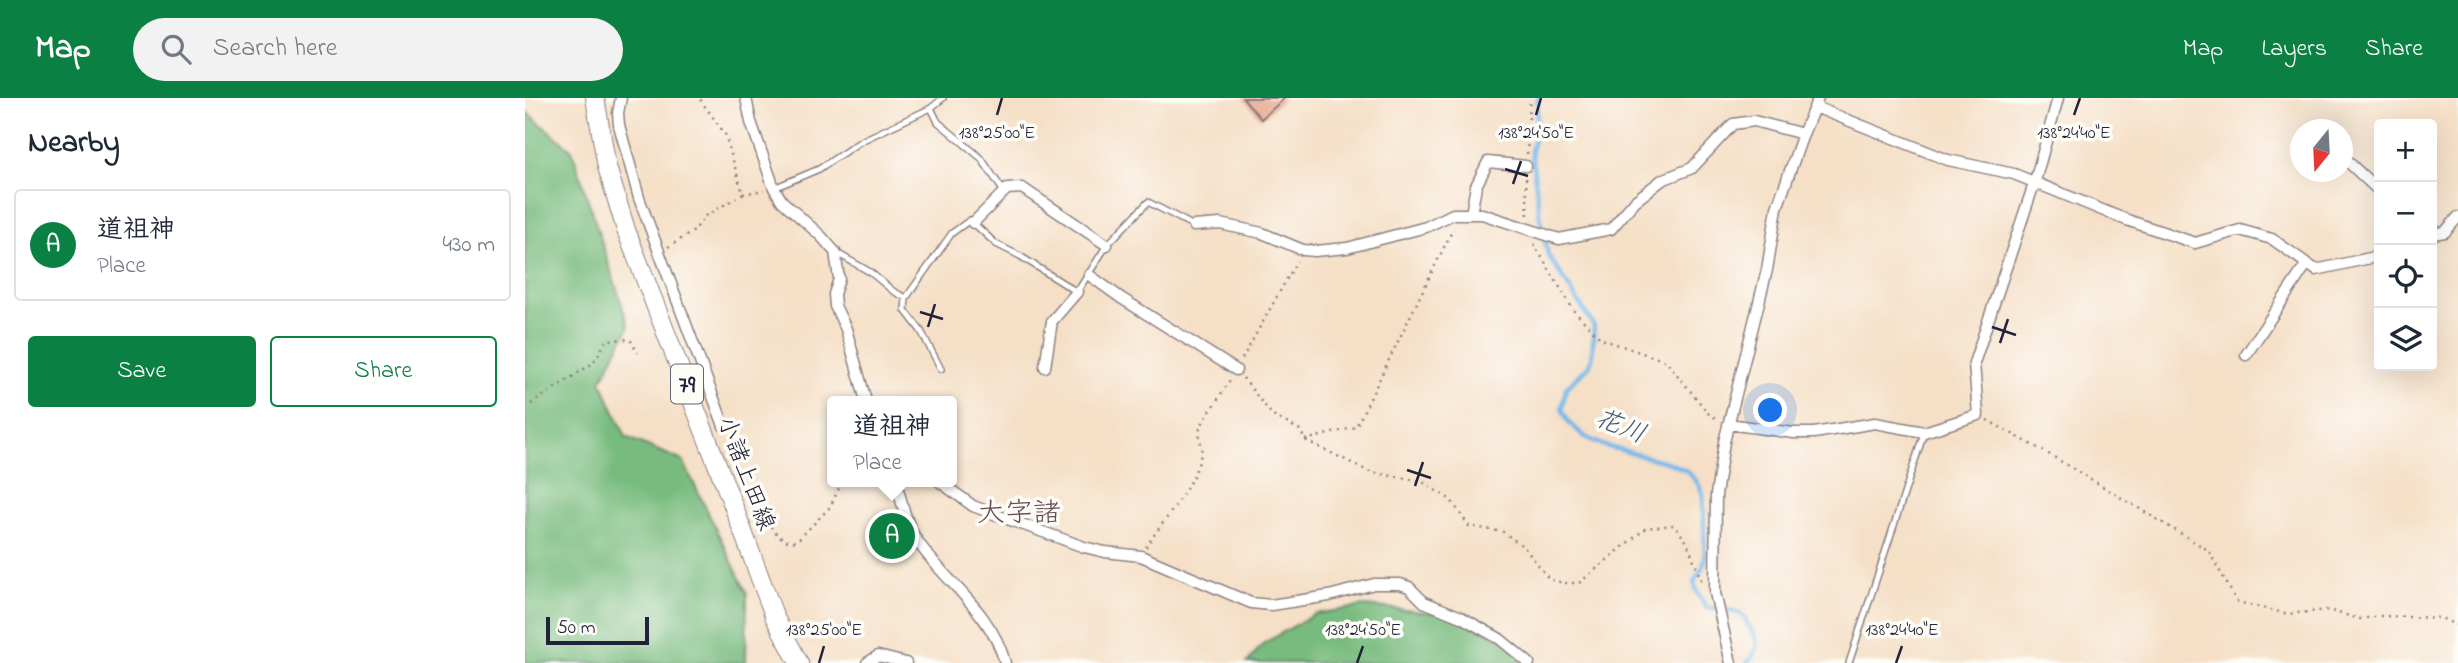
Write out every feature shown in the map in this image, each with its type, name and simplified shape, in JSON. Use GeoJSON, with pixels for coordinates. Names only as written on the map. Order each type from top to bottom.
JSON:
{"type":"FeatureCollection","features":[{"type":"Feature","properties":{"kind":"main road","name":"小諸上田線"},"geometry":{"type":"LineString","coordinates":[[596,98],[607,167],[626,230],[775,618],[799,663]]}},
{"type":"Feature","properties":{"kind":"street"},"geometry":{"type":"LineString","coordinates":[[621,98],[618,113],[625,153],[659,253],[724,426]]}},
{"type":"Feature","properties":{"kind":"street"},"geometry":{"type":"LineString","coordinates":[[746,98],[751,122],[774,188],[782,201],[835,252],[839,279],[834,294],[835,306],[846,329],[865,396]]}},
{"type":"Feature","properties":{"kind":"street"},"geometry":{"type":"LineString","coordinates":[[1728,424],[1804,433],[1828,432],[1875,423],[1924,432],[1978,415],[1974,363],[2035,181],[2058,98]]}},
{"type":"Feature","properties":{"kind":"street"},"geometry":{"type":"LineString","coordinates":[[1731,663],[1716,593],[1716,495],[1728,424],[1767,270],[1777,208],[1817,102],[1948,160],[2035,181],[2124,219],[2195,243],[2240,230],[2271,239],[2316,270],[2374,257]]}},
{"type":"Feature","properties":{"kind":"street"},"geometry":{"type":"LineString","coordinates":[[1194,226],[1220,224],[1262,233],[1303,250],[1347,248],[1426,227],[1453,214],[1482,214],[1559,239],[1611,229],[1635,201],[1662,180],[1692,167],[1733,124],[1754,121],[1803,134]]}},
{"type":"Feature","properties":{"kind":"street"},"geometry":{"type":"LineString","coordinates":[[1465,214],[1487,162],[1526,166]]}},
{"type":"Feature","properties":{"kind":"street"},"geometry":{"type":"LineString","coordinates":[[2353,166],[2374,186]]}},
{"type":"Feature","properties":{"kind":"street"},"geometry":{"type":"LineString","coordinates":[[973,223],[1007,189],[1023,188],[1107,245]]}},
{"type":"Feature","properties":{"kind":"street"},"geometry":{"type":"LineString","coordinates":[[2437,233],[2445,232],[2458,217]]}},
{"type":"Feature","properties":{"kind":"street"},"geometry":{"type":"LineString","coordinates":[[2246,355],[2306,265]]}},
{"type":"Feature","properties":{"kind":"street"},"geometry":{"type":"LineString","coordinates":[[1090,275],[1121,298],[1236,370]]}},
{"type":"Feature","properties":{"kind":"street"},"geometry":{"type":"LineString","coordinates":[[1045,367],[1052,321],[1077,292]]}},
{"type":"Feature","properties":{"kind":"street"},"geometry":{"type":"LineString","coordinates":[[898,487],[917,540],[982,614],[1005,663]]}},
{"type":"Feature","properties":{"kind":"street"},"geometry":{"type":"LineString","coordinates":[[947,487],[973,506],[994,514],[1084,547],[1141,556],[1238,598],[1261,604],[1271,606],[1329,596],[1374,584],[1400,584],[1409,587],[1424,602],[1461,617],[1500,639],[1529,663]]}},
{"type":"Feature","properties":{"kind":"street"},"geometry":{"type":"LineString","coordinates":[[867,663],[878,656],[906,663]]}},
{"type":"Feature","properties":{"kind":"lane"},"geometry":{"type":"LineString","coordinates":[[774,188],[819,169],[861,141],[931,107],[943,98]]}},
{"type":"Feature","properties":{"kind":"lane"},"geometry":{"type":"LineString","coordinates":[[931,107],[938,122],[981,158],[1004,192]]}},
{"type":"Feature","properties":{"kind":"lane"},"geometry":{"type":"LineString","coordinates":[[941,369],[921,331],[905,310],[906,298],[952,233],[970,220],[996,244],[1077,292],[1107,245],[1148,202],[1194,226]]}},
{"type":"Feature","properties":{"kind":"lane"},"geometry":{"type":"LineString","coordinates":[[835,252],[870,272],[893,292],[906,298]]}},
{"type":"Feature","properties":{"kind":"lane"},"geometry":{"type":"LineString","coordinates":[[1849,663],[1924,432]]}},
{"type":"Feature","properties":{"kind":"path"},"geometry":{"type":"LineString","coordinates":[[699,98],[726,134],[743,194]]}},
{"type":"Feature","properties":{"kind":"path"},"geometry":{"type":"LineString","coordinates":[[1530,98],[1526,166],[1528,230],[1538,253],[1574,311],[1601,339],[1666,361],[1709,414],[1728,424]]}},
{"type":"Feature","properties":{"kind":"path"},"geometry":{"type":"LineString","coordinates":[[659,253],[694,231],[705,216],[743,194],[774,188]]}},
{"type":"Feature","properties":{"kind":"path"},"geometry":{"type":"LineString","coordinates":[[1305,440],[1356,427],[1465,214]]}},
{"type":"Feature","properties":{"kind":"path"},"geometry":{"type":"LineString","coordinates":[[1141,556],[1191,481],[1202,452],[1198,435],[1200,427],[1236,370],[1303,250]]}},
{"type":"Feature","properties":{"kind":"path"},"geometry":{"type":"LineString","coordinates":[[525,408],[593,363],[607,340],[630,339],[638,353]]}},
{"type":"Feature","properties":{"kind":"path"},"geometry":{"type":"LineString","coordinates":[[1236,370],[1273,416],[1300,430],[1305,440],[1370,472],[1421,481],[1451,500],[1469,526],[1503,532],[1524,547],[1549,579],[1563,583],[1579,583],[1646,528],[1674,525],[1687,542],[1703,585]]}},
{"type":"Feature","properties":{"kind":"path"},"geometry":{"type":"LineString","coordinates":[[1978,415],[2047,453],[2208,550],[2237,602],[2288,614],[2328,610],[2360,619],[2381,616],[2441,618],[2458,626]]}},
{"type":"Feature","properties":{"kind":"path"},"geometry":{"type":"LineString","coordinates":[[733,505],[743,504],[756,508],[783,540],[797,541],[830,507],[840,487]]}},
{"type":"Feature","properties":{"kind":"green space"},"geometry":{"type":"Polygon","coordinates":[[[525,111],[572,150],[629,327],[601,381],[626,437],[683,461],[747,593],[746,663],[525,663],[525,111]]]}},
{"type":"Feature","properties":{"kind":"green space"},"geometry":{"type":"Polygon","coordinates":[[[1365,606],[1445,614],[1516,644],[1532,663],[1247,663],[1264,643],[1315,614],[1365,606]]]}},
{"type":"Feature","properties":{"kind":"building"},"geometry":{"type":"Polygon","coordinates":[[[1243,98],[1285,98],[1261,119],[1243,98]]]}},
{"type":"Feature","properties":{"kind":"waterway","name":"花川"},"geometry":{"type":"LineString","coordinates":[[1538,98],[1536,131],[1531,151],[1548,255],[1594,326],[1592,359],[1589,366],[1566,388],[1562,409],[1570,424],[1587,438],[1605,446],[1670,463],[1687,471],[1697,482],[1703,494],[1705,557],[1703,567],[1694,582],[1706,607],[1732,611],[1745,617],[1757,643],[1755,652],[1747,663]]}},
{"type":"Feature","properties":{"kind":"place","name":"道祖神"},"geometry":{"type":"Point","coordinates":[892,536]}},
{"type":"Feature","properties":{"kind":"district","name":"大字諸"},"geometry":{"type":"Point","coordinates":[1019,511]}}]}
